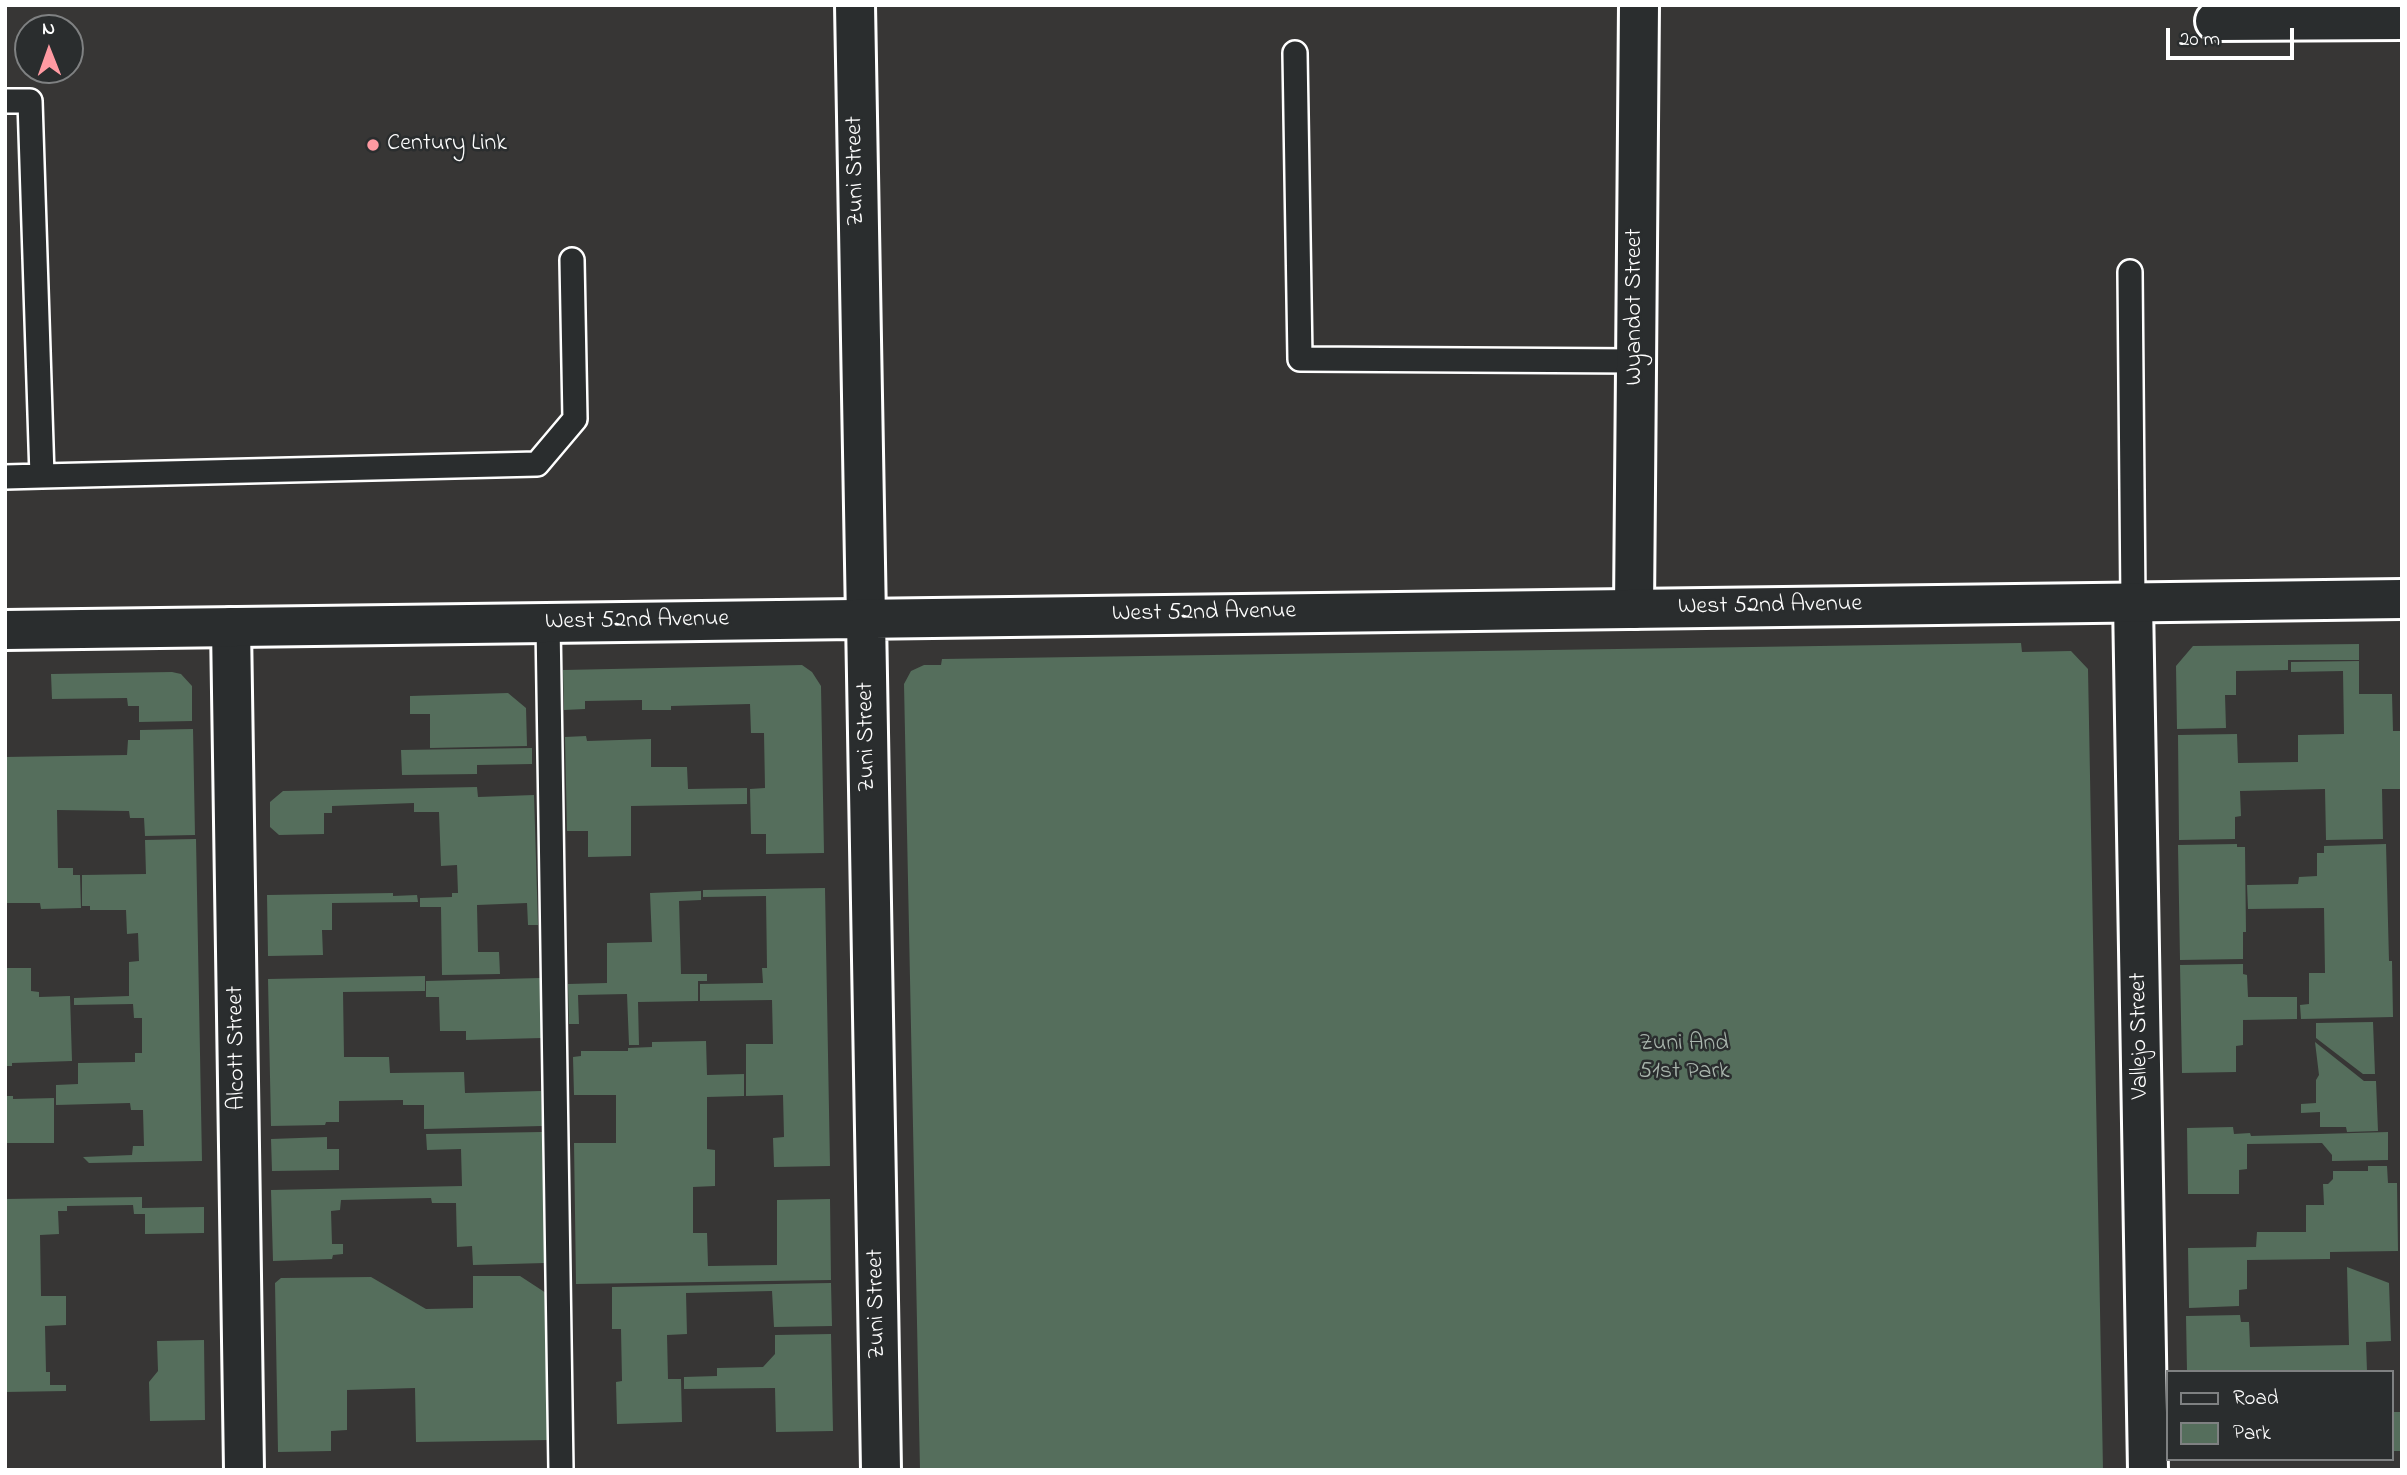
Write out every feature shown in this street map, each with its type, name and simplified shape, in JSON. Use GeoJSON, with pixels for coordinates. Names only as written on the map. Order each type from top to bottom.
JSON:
{"type":"FeatureCollection","features":[{"type":"Feature","properties":{"kind":"street","name":"Zuni Street"},"geometry":{"type":"LineString","coordinates":[[855,5],[881,1470]]}},
{"type":"Feature","properties":{"kind":"street","name":"Wyandot Street"},"geometry":{"type":"LineString","coordinates":[[1634,609],[1639,5]]}},
{"type":"Feature","properties":{"kind":"street"},"geometry":{"type":"LineString","coordinates":[[2215,21],[2402,20]]}},
{"type":"Feature","properties":{"kind":"street","name":"West 52nd Avenue"},"geometry":{"type":"LineString","coordinates":[[5,630],[2402,599]]}},
{"type":"Feature","properties":{"kind":"street","name":"Vallejo Street"},"geometry":{"type":"LineString","coordinates":[[2133,602],[2148,1470]]}},
{"type":"Feature","properties":{"kind":"street","name":"Alcott Street"},"geometry":{"type":"LineString","coordinates":[[231,627],[244,1470]]}},
{"type":"Feature","properties":{"kind":"lane"},"geometry":{"type":"LineString","coordinates":[[1295,53],[1300,359],[1636,361]]}},
{"type":"Feature","properties":{"kind":"lane"},"geometry":{"type":"LineString","coordinates":[[5,101],[30,101],[42,476]]}},
{"type":"Feature","properties":{"kind":"lane"},"geometry":{"type":"LineString","coordinates":[[5,477],[537,464],[575,419],[572,260]]}},
{"type":"Feature","properties":{"kind":"lane"},"geometry":{"type":"LineString","coordinates":[[2130,272],[2133,602]]}},
{"type":"Feature","properties":{"kind":"lane"},"geometry":{"type":"LineString","coordinates":[[548,623],[561,1470]]}},
{"type":"Feature","properties":{"kind":"green space","name":"Zuni And 51st Park"},"geometry":{"type":"Polygon","coordinates":[[[2021,643],[2022,652],[2071,651],[2088,669],[2103,1470],[920,1470],[904,684],[911,671],[924,665],[941,665],[942,659],[2021,643]]]}},
{"type":"Feature","properties":{"kind":"green space"},"geometry":{"type":"Polygon","coordinates":[[[2359,644],[2359,660],[2288,660],[2288,670],[2236,671],[2236,695],[2225,695],[2226,728],[2177,729],[2176,666],[2193,646],[2359,644]]]}},
{"type":"Feature","properties":{"kind":"green space"},"geometry":{"type":"Polygon","coordinates":[[[2359,661],[2359,694],[2392,694],[2393,731],[2402,731],[2402,789],[2382,789],[2383,839],[2326,840],[2325,789],[2240,791],[2241,816],[2235,817],[2235,839],[2179,840],[2178,735],[2237,734],[2238,763],[2298,762],[2298,735],[2344,734],[2343,671],[2291,672],[2291,662],[2359,661]]]}},
{"type":"Feature","properties":{"kind":"green space"},"geometry":{"type":"Polygon","coordinates":[[[802,665],[812,672],[821,686],[824,853],[766,854],[766,834],[751,834],[750,789],[765,788],[764,733],[751,733],[750,704],[671,706],[671,710],[642,710],[642,700],[585,701],[585,709],[564,710],[563,670],[802,665]]]}},
{"type":"Feature","properties":{"kind":"green space"},"geometry":{"type":"Polygon","coordinates":[[[51,674],[181,674],[192,686],[192,721],[139,722],[139,706],[128,706],[127,698],[52,699],[51,674]]]}},
{"type":"Feature","properties":{"kind":"green space"},"geometry":{"type":"Polygon","coordinates":[[[508,693],[526,708],[527,746],[430,748],[430,714],[410,714],[410,696],[508,693]]]}},
{"type":"Feature","properties":{"kind":"green space"},"geometry":{"type":"Polygon","coordinates":[[[193,729],[195,835],[145,836],[144,818],[130,818],[129,811],[57,810],[58,868],[73,868],[73,875],[80,875],[81,908],[41,909],[40,903],[5,903],[5,757],[127,755],[128,740],[140,740],[140,730],[193,729]]]}},
{"type":"Feature","properties":{"kind":"green space"},"geometry":{"type":"Polygon","coordinates":[[[586,736],[587,741],[651,739],[651,767],[687,767],[688,789],[747,788],[747,804],[631,806],[631,856],[588,857],[588,831],[567,831],[565,737],[586,736]]]}},
{"type":"Feature","properties":{"kind":"green space"},"geometry":{"type":"Polygon","coordinates":[[[532,748],[532,764],[477,765],[477,774],[402,775],[401,750],[532,748]]]}},
{"type":"Feature","properties":{"kind":"green space"},"geometry":{"type":"Polygon","coordinates":[[[477,787],[478,797],[534,795],[538,925],[528,925],[527,903],[477,905],[478,952],[499,952],[500,974],[442,975],[441,907],[420,907],[420,898],[452,897],[452,893],[458,893],[457,865],[441,866],[439,812],[414,812],[414,803],[332,806],[332,813],[324,813],[324,834],[279,835],[270,827],[270,802],[283,791],[477,787]]]}},
{"type":"Feature","properties":{"kind":"green space"},"geometry":{"type":"Polygon","coordinates":[[[196,839],[202,1161],[89,1163],[83,1157],[132,1155],[133,1146],[144,1146],[143,1110],[131,1110],[130,1103],[56,1105],[56,1085],[78,1084],[78,1063],[135,1062],[135,1053],[142,1053],[142,1018],[134,1018],[133,1004],[74,1005],[74,998],[129,996],[129,962],[139,961],[138,933],[127,934],[126,910],[90,910],[90,906],[82,906],[82,875],[146,874],[145,840],[196,839]]]}},
{"type":"Feature","properties":{"kind":"green space"},"geometry":{"type":"Polygon","coordinates":[[[2237,844],[2237,847],[2245,847],[2246,932],[2243,932],[2243,959],[2180,960],[2178,845],[2237,844]]]}},
{"type":"Feature","properties":{"kind":"green space"},"geometry":{"type":"Polygon","coordinates":[[[2386,844],[2393,1017],[2301,1019],[2300,1005],[2309,1004],[2309,973],[2325,973],[2324,908],[2248,909],[2247,885],[2298,884],[2299,877],[2317,876],[2317,853],[2324,853],[2324,846],[2386,844]]]}},
{"type":"Feature","properties":{"kind":"green space"},"geometry":{"type":"Polygon","coordinates":[[[825,888],[830,1166],[774,1167],[773,1138],[784,1137],[783,1095],[746,1096],[746,1044],[773,1044],[772,1000],[700,1001],[700,984],[763,983],[762,968],[767,968],[766,896],[703,897],[703,890],[825,888]]]}},
{"type":"Feature","properties":{"kind":"green space"},"geometry":{"type":"Polygon","coordinates":[[[701,891],[701,900],[679,901],[681,974],[707,974],[707,981],[698,981],[698,1001],[638,1002],[639,1045],[629,1045],[627,994],[578,995],[579,1024],[569,1024],[568,984],[607,983],[607,943],[652,942],[650,893],[701,891]]]}},
{"type":"Feature","properties":{"kind":"green space"},"geometry":{"type":"Polygon","coordinates":[[[393,893],[393,896],[417,895],[418,902],[332,903],[332,930],[322,930],[323,955],[268,956],[267,895],[393,893]]]}},
{"type":"Feature","properties":{"kind":"green space"},"geometry":{"type":"Polygon","coordinates":[[[2243,964],[2243,974],[2247,975],[2248,997],[2297,997],[2297,1019],[2243,1020],[2243,1045],[2236,1046],[2236,1072],[2182,1073],[2180,965],[2243,964]]]}},
{"type":"Feature","properties":{"kind":"green space"},"geometry":{"type":"Polygon","coordinates":[[[5,968],[31,968],[31,991],[39,992],[39,997],[70,996],[72,1061],[12,1063],[12,1066],[5,1066],[5,968]]]}},
{"type":"Feature","properties":{"kind":"green space"},"geometry":{"type":"Polygon","coordinates":[[[425,976],[425,991],[343,992],[344,1057],[389,1057],[390,1073],[464,1072],[465,1093],[541,1091],[542,1126],[424,1129],[424,1105],[403,1105],[403,1100],[339,1101],[339,1122],[326,1122],[325,1125],[271,1126],[268,979],[425,976]]]}},
{"type":"Feature","properties":{"kind":"green space"},"geometry":{"type":"Polygon","coordinates":[[[540,978],[542,1038],[466,1040],[466,1031],[440,1031],[439,997],[426,997],[426,981],[540,978]]]}},
{"type":"Feature","properties":{"kind":"green space"},"geometry":{"type":"Polygon","coordinates":[[[2373,1022],[2375,1074],[2363,1074],[2316,1038],[2316,1023],[2373,1022]]]}},
{"type":"Feature","properties":{"kind":"green space"},"geometry":{"type":"Polygon","coordinates":[[[706,1041],[707,1075],[744,1074],[744,1096],[707,1097],[707,1149],[715,1150],[715,1186],[693,1187],[693,1233],[707,1233],[708,1266],[777,1265],[777,1200],[830,1199],[831,1280],[576,1284],[574,1143],[616,1143],[616,1095],[574,1095],[573,1057],[581,1056],[581,1051],[628,1051],[628,1048],[652,1047],[652,1042],[706,1041]]]}},
{"type":"Feature","properties":{"kind":"green space"},"geometry":{"type":"Polygon","coordinates":[[[2315,1042],[2364,1081],[2376,1081],[2378,1131],[2347,1132],[2346,1127],[2320,1127],[2320,1112],[2301,1113],[2301,1104],[2316,1103],[2316,1080],[2319,1075],[2315,1042]]]}},
{"type":"Feature","properties":{"kind":"green space"},"geometry":{"type":"Polygon","coordinates":[[[5,1096],[13,1096],[13,1099],[54,1098],[54,1143],[7,1143],[5,1096]]]}},
{"type":"Feature","properties":{"kind":"green space"},"geometry":{"type":"Polygon","coordinates":[[[2233,1127],[2234,1134],[2250,1133],[2251,1136],[2388,1132],[2388,1160],[2332,1161],[2332,1155],[2322,1143],[2247,1144],[2247,1169],[2239,1170],[2239,1194],[2188,1194],[2187,1128],[2233,1127]]]}},
{"type":"Feature","properties":{"kind":"green space"},"geometry":{"type":"Polygon","coordinates":[[[542,1132],[545,1263],[473,1265],[472,1246],[457,1247],[456,1203],[432,1203],[431,1198],[341,1200],[340,1210],[331,1211],[332,1244],[343,1244],[343,1254],[333,1255],[332,1259],[273,1261],[271,1190],[462,1186],[461,1149],[427,1150],[426,1134],[542,1132]]]}},
{"type":"Feature","properties":{"kind":"green space"},"geometry":{"type":"Polygon","coordinates":[[[327,1137],[327,1149],[339,1149],[339,1170],[272,1171],[271,1139],[327,1137]]]}},
{"type":"Feature","properties":{"kind":"green space"},"geometry":{"type":"Polygon","coordinates":[[[2368,1166],[2387,1166],[2388,1183],[2397,1183],[2398,1251],[2330,1252],[2330,1259],[2247,1260],[2247,1289],[2239,1290],[2239,1306],[2189,1308],[2188,1248],[2256,1247],[2257,1232],[2306,1232],[2306,1205],[2324,1205],[2323,1184],[2328,1184],[2333,1179],[2333,1171],[2368,1171],[2368,1166]]]}},
{"type":"Feature","properties":{"kind":"green space"},"geometry":{"type":"Polygon","coordinates":[[[142,1197],[142,1208],[204,1207],[204,1233],[145,1234],[145,1214],[134,1214],[133,1205],[67,1206],[67,1211],[58,1211],[59,1234],[40,1235],[41,1296],[66,1296],[66,1325],[45,1326],[46,1372],[50,1372],[50,1385],[66,1385],[66,1391],[5,1392],[5,1199],[142,1197]]]}},
{"type":"Feature","properties":{"kind":"green space"},"geometry":{"type":"Polygon","coordinates":[[[2347,1267],[2389,1283],[2391,1341],[2366,1342],[2367,1370],[2187,1370],[2186,1316],[2240,1315],[2241,1322],[2249,1322],[2250,1347],[2349,1345],[2347,1267]]]}},
{"type":"Feature","properties":{"kind":"green space"},"geometry":{"type":"Polygon","coordinates":[[[473,1276],[520,1276],[546,1293],[550,1440],[416,1442],[415,1388],[347,1390],[347,1430],[331,1431],[331,1451],[278,1452],[275,1283],[281,1278],[371,1277],[426,1309],[473,1308],[473,1276]]]}},
{"type":"Feature","properties":{"kind":"green space"},"geometry":{"type":"Polygon","coordinates":[[[831,1283],[832,1326],[774,1327],[772,1291],[686,1293],[687,1334],[667,1335],[668,1379],[681,1379],[682,1422],[617,1424],[616,1382],[622,1381],[621,1329],[612,1329],[612,1287],[831,1283]]]}},
{"type":"Feature","properties":{"kind":"green space"},"geometry":{"type":"Polygon","coordinates":[[[831,1334],[833,1431],[776,1432],[775,1388],[684,1389],[684,1377],[717,1376],[717,1368],[763,1367],[775,1354],[775,1335],[831,1334]]]}},
{"type":"Feature","properties":{"kind":"green space"},"geometry":{"type":"Polygon","coordinates":[[[204,1340],[205,1420],[150,1421],[149,1382],[158,1371],[157,1341],[204,1340]]]}},
{"type":"Feature","properties":{"kind":"green space"},"geometry":{"type":"Polygon","coordinates":[[[2393,1412],[2402,1412],[2402,1451],[2393,1451],[2393,1412]]]}},
{"type":"Feature","properties":{"kind":"place","name":"Century Link"},"geometry":{"type":"Point","coordinates":[373,145]}}]}
